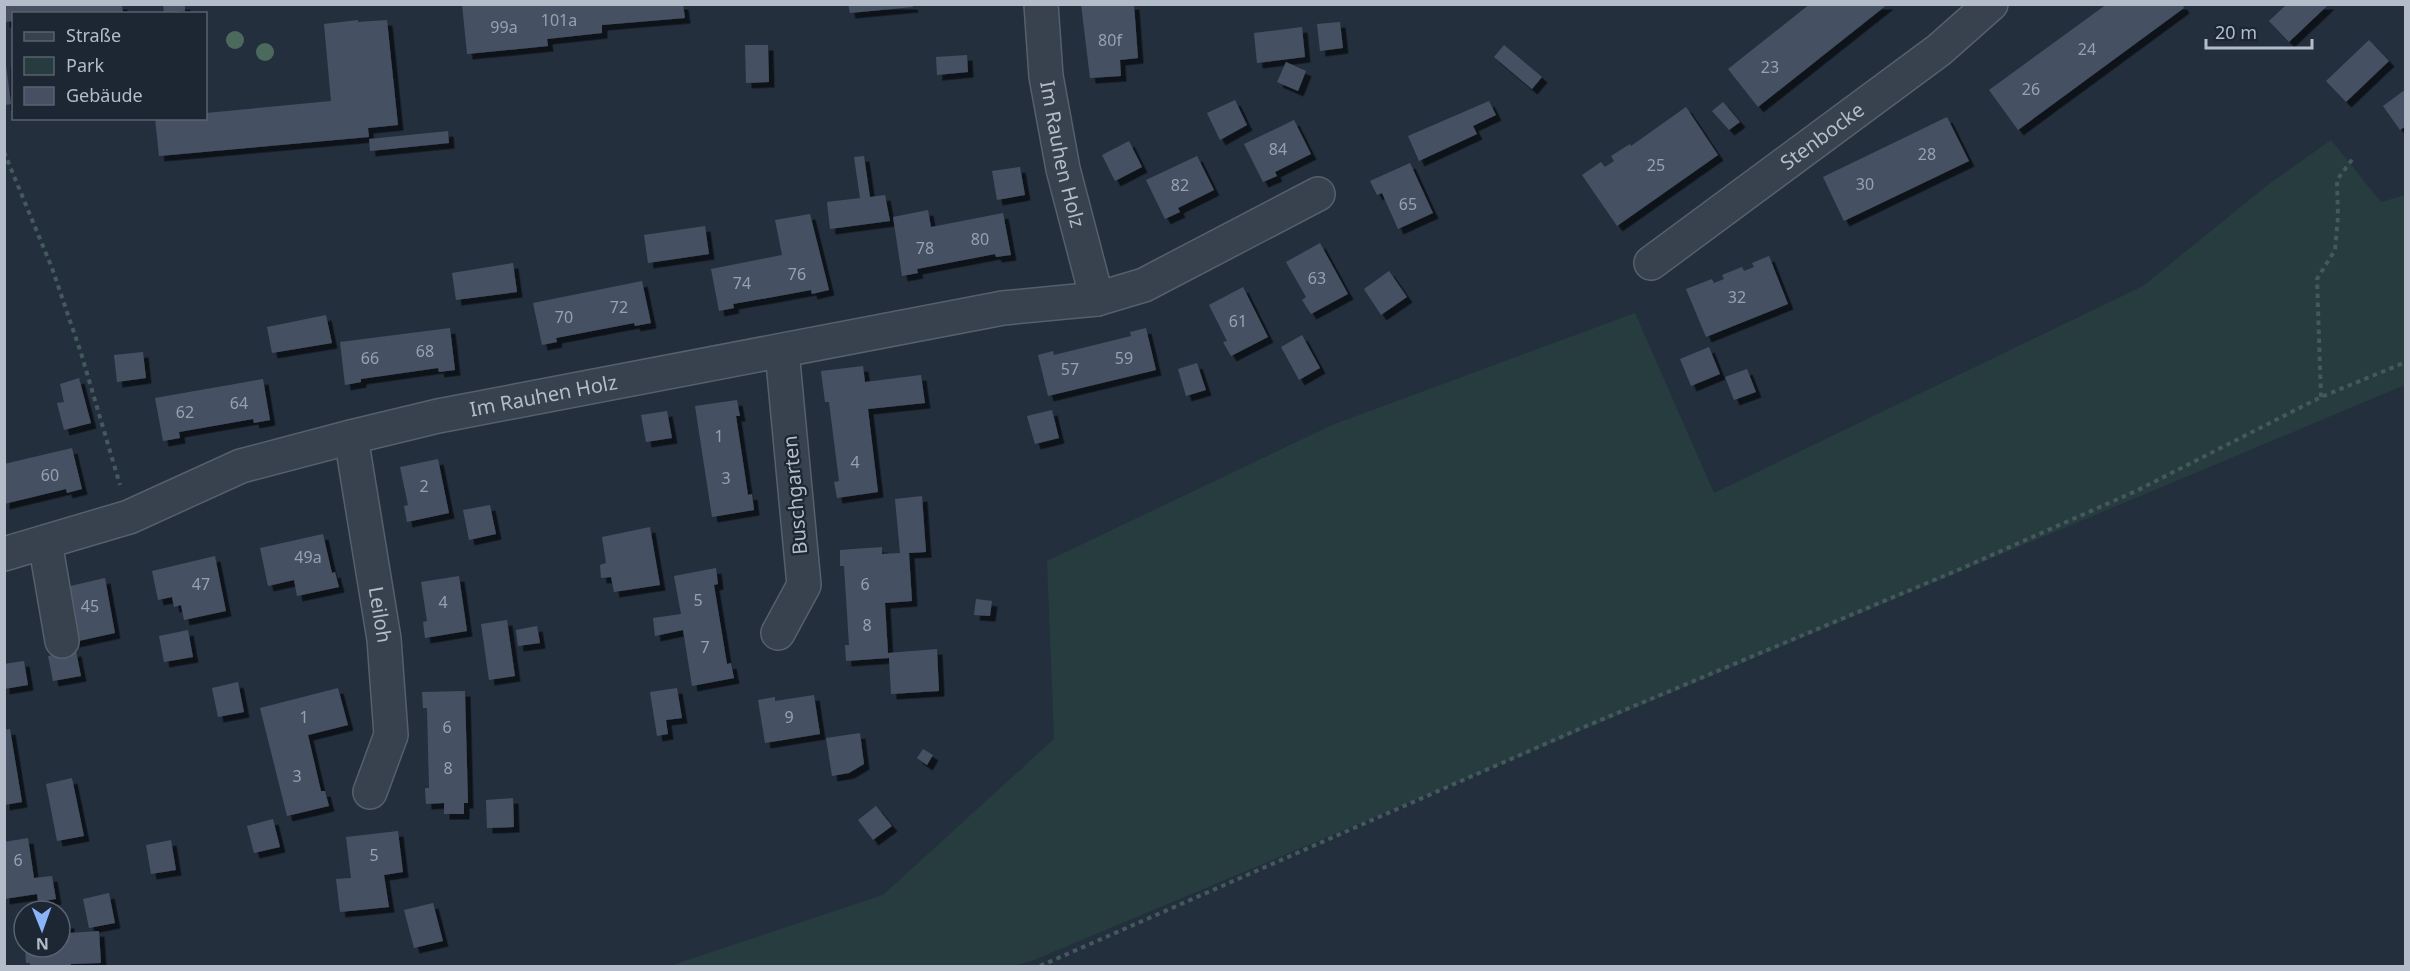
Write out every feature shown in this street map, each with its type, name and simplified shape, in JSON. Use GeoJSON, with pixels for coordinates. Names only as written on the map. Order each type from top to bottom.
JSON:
{"type":"FeatureCollection","features":[{"type":"Feature","properties":{"kind":"street","name":"Im Rauhen Holz"},"geometry":{"type":"LineString","coordinates":[[1041,4],[1046,76],[1063,169],[1097,299]]}},
{"type":"Feature","properties":{"kind":"street","name":"Stenbocke"},"geometry":{"type":"LineString","coordinates":[[1651,263],[1939,50],[1991,4]]}},
{"type":"Feature","properties":{"kind":"street","name":"Im Rauhen Holz"},"geometry":{"type":"LineString","coordinates":[[4,554],[129,517],[241,466],[438,416],[1003,308],[1097,299],[1144,285],[1318,194]]}},
{"type":"Feature","properties":{"kind":"street","name":"Buschgarten"},"geometry":{"type":"LineString","coordinates":[[778,633],[804,585],[782,351]]}},
{"type":"Feature","properties":{"kind":"street","name":"Leiloh"},"geometry":{"type":"LineString","coordinates":[[351,437],[384,639],[391,735],[370,792]]}},
{"type":"Feature","properties":{"kind":"street"},"geometry":{"type":"LineString","coordinates":[[45,542],[62,640]]}},
{"type":"Feature","properties":{"kind":"path"},"geometry":{"type":"LineString","coordinates":[[4,152],[52,268],[81,353],[129,517]]}},
{"type":"Feature","properties":{"kind":"path"},"geometry":{"type":"LineString","coordinates":[[2321,397],[2318,279],[2335,250],[2338,217],[2337,180],[2354,157]]}},
{"type":"Feature","properties":{"kind":"path"},"geometry":{"type":"LineString","coordinates":[[1040,966],[1577,730],[2031,538],[2136,491],[2321,397],[2406,362]]}},
{"type":"Feature","properties":{"kind":"green space"},"geometry":{"type":"Polygon","coordinates":[[[2331,140],[2381,202],[2405,195],[2405,385],[1034,960],[1014,966],[670,966],[883,895],[1054,739],[1047,561],[1332,425],[1635,313],[1714,493],[2143,286],[2269,184],[2331,140]]]}},
{"type":"Feature","properties":{"kind":"building"},"geometry":{"type":"Polygon","coordinates":[[[4,4],[122,4],[123,12],[12,12],[12,21],[4,22],[4,4]]]}},
{"type":"Feature","properties":{"kind":"building"},"geometry":{"type":"Polygon","coordinates":[[[163,4],[185,4],[185,11],[164,12],[163,4]]]}},
{"type":"Feature","properties":{"kind":"building"},"geometry":{"type":"Polygon","coordinates":[[[462,4],[683,4],[685,18],[602,25],[602,33],[547,39],[548,46],[467,54],[462,4]]]}},
{"type":"Feature","properties":{"kind":"building"},"geometry":{"type":"Polygon","coordinates":[[[848,4],[912,4],[913,7],[850,13],[848,4]]]}},
{"type":"Feature","properties":{"kind":"building"},"geometry":{"type":"Polygon","coordinates":[[[1081,4],[1134,4],[1138,58],[1120,60],[1121,76],[1090,78],[1081,4]]]}},
{"type":"Feature","properties":{"kind":"building"},"geometry":{"type":"Polygon","coordinates":[[[1810,4],[1888,4],[1758,107],[1728,69],[1810,4]]]}},
{"type":"Feature","properties":{"kind":"building"},"geometry":{"type":"Polygon","coordinates":[[[2107,4],[2182,4],[2184,8],[2018,130],[1989,90],[2107,4]]]}},
{"type":"Feature","properties":{"kind":"building"},"geometry":{"type":"Polygon","coordinates":[[[2287,4],[2329,4],[2289,42],[2269,21],[2287,4]]]}},
{"type":"Feature","properties":{"kind":"building"},"geometry":{"type":"Polygon","coordinates":[[[358,20],[358,22],[387,20],[398,125],[368,128],[369,137],[159,156],[155,120],[207,120],[207,113],[331,101],[324,24],[358,20]]]}},
{"type":"Feature","properties":{"kind":"building"},"geometry":{"type":"Polygon","coordinates":[[[1340,22],[1343,48],[1320,51],[1317,24],[1340,22]]]}},
{"type":"Feature","properties":{"kind":"building"},"geometry":{"type":"Polygon","coordinates":[[[1302,27],[1305,57],[1257,63],[1254,33],[1302,27]]]}},
{"type":"Feature","properties":{"kind":"building"},"geometry":{"type":"Polygon","coordinates":[[[2369,40],[2389,61],[2346,102],[2326,81],[2369,40]]]}},
{"type":"Feature","properties":{"kind":"building"},"geometry":{"type":"Polygon","coordinates":[[[745,45],[768,45],[769,82],[746,83],[745,45]]]}},
{"type":"Feature","properties":{"kind":"building"},"geometry":{"type":"Polygon","coordinates":[[[1504,45],[1542,77],[1532,89],[1494,57],[1504,45]]]}},
{"type":"Feature","properties":{"kind":"building"},"geometry":{"type":"Polygon","coordinates":[[[967,55],[968,72],[937,75],[936,57],[967,55]]]}},
{"type":"Feature","properties":{"kind":"building"},"geometry":{"type":"Polygon","coordinates":[[[5,57],[11,104],[5,105],[5,57]]]}},
{"type":"Feature","properties":{"kind":"building"},"geometry":{"type":"Polygon","coordinates":[[[1286,62],[1306,71],[1298,91],[1277,82],[1286,62]]]}},
{"type":"Feature","properties":{"kind":"building"},"geometry":{"type":"Polygon","coordinates":[[[2406,89],[2406,126],[2400,130],[2383,106],[2406,89]]]}},
{"type":"Feature","properties":{"kind":"building"},"geometry":{"type":"Polygon","coordinates":[[[1235,100],[1247,125],[1220,140],[1207,113],[1235,100]]]}},
{"type":"Feature","properties":{"kind":"building"},"geometry":{"type":"Polygon","coordinates":[[[1489,101],[1496,115],[1473,126],[1477,134],[1419,161],[1408,136],[1489,101]]]}},
{"type":"Feature","properties":{"kind":"building"},"geometry":{"type":"Polygon","coordinates":[[[1723,102],[1740,122],[1729,130],[1712,111],[1723,102]]]}},
{"type":"Feature","properties":{"kind":"building"},"geometry":{"type":"Polygon","coordinates":[[[1686,107],[1718,155],[1617,226],[1582,175],[1601,162],[1605,167],[1614,161],[1611,156],[1630,144],[1631,146],[1686,107]]]}},
{"type":"Feature","properties":{"kind":"building"},"geometry":{"type":"Polygon","coordinates":[[[1947,117],[1969,161],[1844,221],[1823,177],[1947,117]]]}},
{"type":"Feature","properties":{"kind":"building"},"geometry":{"type":"Polygon","coordinates":[[[1294,120],[1311,154],[1275,172],[1277,176],[1263,182],[1244,144],[1294,120]]]}},
{"type":"Feature","properties":{"kind":"building"},"geometry":{"type":"Polygon","coordinates":[[[448,131],[449,143],[370,151],[369,139],[448,131]]]}},
{"type":"Feature","properties":{"kind":"building"},"geometry":{"type":"Polygon","coordinates":[[[1129,141],[1142,167],[1115,181],[1102,155],[1129,141]]]}},
{"type":"Feature","properties":{"kind":"building"},"geometry":{"type":"Polygon","coordinates":[[[864,156],[870,197],[885,195],[890,221],[830,229],[827,202],[860,198],[854,157],[864,156]]]}},
{"type":"Feature","properties":{"kind":"building"},"geometry":{"type":"Polygon","coordinates":[[[1197,156],[1214,190],[1178,208],[1180,212],[1165,219],[1146,180],[1197,156]]]}},
{"type":"Feature","properties":{"kind":"building"},"geometry":{"type":"Polygon","coordinates":[[[1410,163],[1433,213],[1398,229],[1382,193],[1377,195],[1370,181],[1410,163]]]}},
{"type":"Feature","properties":{"kind":"building"},"geometry":{"type":"Polygon","coordinates":[[[1020,167],[1025,195],[997,200],[992,171],[1020,167]]]}},
{"type":"Feature","properties":{"kind":"building"},"geometry":{"type":"Polygon","coordinates":[[[928,210],[931,227],[1003,213],[1011,255],[996,257],[995,254],[917,269],[918,273],[902,276],[893,217],[928,210]]]}},
{"type":"Feature","properties":{"kind":"building"},"geometry":{"type":"Polygon","coordinates":[[[810,214],[829,290],[812,294],[811,290],[733,304],[734,308],[719,311],[711,269],[782,255],[775,220],[810,214]]]}},
{"type":"Feature","properties":{"kind":"building"},"geometry":{"type":"Polygon","coordinates":[[[705,226],[709,254],[648,263],[644,235],[705,226]]]}},
{"type":"Feature","properties":{"kind":"building"},"geometry":{"type":"Polygon","coordinates":[[[1320,243],[1348,294],[1311,314],[1302,300],[1306,297],[1286,262],[1320,243]]]}},
{"type":"Feature","properties":{"kind":"building"},"geometry":{"type":"Polygon","coordinates":[[[1769,256],[1788,304],[1706,337],[1686,289],[1712,279],[1714,283],[1724,279],[1722,275],[1742,267],[1744,271],[1754,267],[1752,263],[1769,256]]]}},
{"type":"Feature","properties":{"kind":"building"},"geometry":{"type":"Polygon","coordinates":[[[513,263],[517,292],[456,300],[452,273],[513,263]]]}},
{"type":"Feature","properties":{"kind":"building"},"geometry":{"type":"Polygon","coordinates":[[[1389,271],[1407,297],[1381,315],[1364,289],[1389,271]]]}},
{"type":"Feature","properties":{"kind":"building"},"geometry":{"type":"Polygon","coordinates":[[[642,281],[651,323],[635,326],[634,323],[556,338],[557,342],[542,345],[533,303],[642,281]]]}},
{"type":"Feature","properties":{"kind":"building"},"geometry":{"type":"Polygon","coordinates":[[[1243,287],[1268,337],[1231,356],[1223,342],[1227,341],[1209,305],[1243,287]]]}},
{"type":"Feature","properties":{"kind":"building"},"geometry":{"type":"Polygon","coordinates":[[[326,315],[332,343],[272,353],[267,327],[326,315]]]}},
{"type":"Feature","properties":{"kind":"building"},"geometry":{"type":"Polygon","coordinates":[[[450,328],[455,370],[439,372],[438,368],[361,379],[361,382],[345,385],[340,342],[450,328]]]}},
{"type":"Feature","properties":{"kind":"building"},"geometry":{"type":"Polygon","coordinates":[[[1146,328],[1156,370],[1048,396],[1038,355],[1053,351],[1054,355],[1131,336],[1130,332],[1146,328]]]}},
{"type":"Feature","properties":{"kind":"building"},"geometry":{"type":"Polygon","coordinates":[[[1302,335],[1320,368],[1299,380],[1281,347],[1302,335]]]}},
{"type":"Feature","properties":{"kind":"building"},"geometry":{"type":"Polygon","coordinates":[[[1709,347],[1720,374],[1691,386],[1680,359],[1709,347]]]}},
{"type":"Feature","properties":{"kind":"building"},"geometry":{"type":"Polygon","coordinates":[[[143,352],[146,378],[117,382],[114,355],[143,352]]]}},
{"type":"Feature","properties":{"kind":"building"},"geometry":{"type":"Polygon","coordinates":[[[1197,363],[1206,390],[1186,396],[1178,369],[1197,363]]]}},
{"type":"Feature","properties":{"kind":"building"},"geometry":{"type":"Polygon","coordinates":[[[863,366],[865,382],[921,375],[925,403],[868,409],[878,492],[837,498],[834,482],[839,481],[829,402],[825,402],[821,371],[863,366]]]}},
{"type":"Feature","properties":{"kind":"building"},"geometry":{"type":"Polygon","coordinates":[[[1747,369],[1756,392],[1734,400],[1725,377],[1747,369]]]}},
{"type":"Feature","properties":{"kind":"building"},"geometry":{"type":"Polygon","coordinates":[[[79,378],[91,423],[64,430],[57,403],[64,402],[60,384],[79,378]]]}},
{"type":"Feature","properties":{"kind":"building"},"geometry":{"type":"Polygon","coordinates":[[[263,379],[270,420],[254,423],[253,419],[179,432],[180,438],[163,441],[155,398],[263,379]]]}},
{"type":"Feature","properties":{"kind":"building"},"geometry":{"type":"Polygon","coordinates":[[[737,400],[740,416],[736,416],[748,495],[752,494],[754,510],[712,517],[695,406],[737,400]]]}},
{"type":"Feature","properties":{"kind":"building"},"geometry":{"type":"Polygon","coordinates":[[[1052,410],[1059,438],[1035,444],[1027,416],[1052,410]]]}},
{"type":"Feature","properties":{"kind":"building"},"geometry":{"type":"Polygon","coordinates":[[[667,411],[672,438],[646,442],[641,415],[667,411]]]}},
{"type":"Feature","properties":{"kind":"building"},"geometry":{"type":"Polygon","coordinates":[[[72,448],[82,489],[67,493],[66,489],[4,504],[4,464],[72,448]]]}},
{"type":"Feature","properties":{"kind":"building"},"geometry":{"type":"Polygon","coordinates":[[[438,459],[449,513],[407,522],[404,506],[408,505],[400,467],[438,459]]]}},
{"type":"Feature","properties":{"kind":"building"},"geometry":{"type":"Polygon","coordinates":[[[922,496],[926,552],[909,553],[912,601],[885,603],[888,653],[937,649],[939,691],[891,694],[889,658],[846,661],[845,645],[849,645],[844,566],[840,566],[840,550],[882,547],[882,554],[900,553],[895,499],[922,496]]]}},
{"type":"Feature","properties":{"kind":"building"},"geometry":{"type":"Polygon","coordinates":[[[490,505],[496,534],[469,540],[463,510],[490,505]]]}},
{"type":"Feature","properties":{"kind":"building"},"geometry":{"type":"Polygon","coordinates":[[[650,527],[660,585],[614,592],[611,577],[601,578],[600,565],[606,563],[602,537],[650,527]]]}},
{"type":"Feature","properties":{"kind":"building"},"geometry":{"type":"Polygon","coordinates":[[[323,534],[332,573],[335,572],[339,587],[297,596],[294,580],[268,586],[260,548],[323,534]]]}},
{"type":"Feature","properties":{"kind":"building"},"geometry":{"type":"Polygon","coordinates":[[[215,556],[226,611],[184,620],[181,605],[174,607],[172,597],[158,600],[152,571],[215,556]]]}},
{"type":"Feature","properties":{"kind":"building"},"geometry":{"type":"Polygon","coordinates":[[[716,568],[718,584],[714,585],[727,664],[731,663],[734,678],[692,686],[683,630],[655,636],[653,618],[681,614],[674,576],[716,568]]]}},
{"type":"Feature","properties":{"kind":"building"},"geometry":{"type":"Polygon","coordinates":[[[459,576],[467,631],[425,638],[423,622],[427,621],[421,582],[459,576]]]}},
{"type":"Feature","properties":{"kind":"building"},"geometry":{"type":"Polygon","coordinates":[[[105,578],[115,633],[74,642],[66,587],[105,578]]]}},
{"type":"Feature","properties":{"kind":"building"},"geometry":{"type":"Polygon","coordinates":[[[976,599],[992,601],[990,616],[974,615],[976,599]]]}},
{"type":"Feature","properties":{"kind":"building"},"geometry":{"type":"Polygon","coordinates":[[[507,620],[515,676],[489,680],[481,624],[507,620]]]}},
{"type":"Feature","properties":{"kind":"building"},"geometry":{"type":"Polygon","coordinates":[[[537,626],[540,643],[518,646],[516,630],[537,626]]]}},
{"type":"Feature","properties":{"kind":"building"},"geometry":{"type":"Polygon","coordinates":[[[188,630],[193,657],[164,662],[159,636],[188,630]]]}},
{"type":"Feature","properties":{"kind":"building"},"geometry":{"type":"Polygon","coordinates":[[[76,651],[81,676],[53,681],[48,656],[76,651]]]}},
{"type":"Feature","properties":{"kind":"building"},"geometry":{"type":"Polygon","coordinates":[[[24,661],[28,685],[4,689],[4,664],[24,661]]]}},
{"type":"Feature","properties":{"kind":"building"},"geometry":{"type":"Polygon","coordinates":[[[238,682],[244,712],[218,717],[212,688],[238,682]]]}},
{"type":"Feature","properties":{"kind":"building"},"geometry":{"type":"Polygon","coordinates":[[[338,688],[348,725],[308,735],[321,791],[325,791],[329,806],[287,816],[260,708],[338,688]]]}},
{"type":"Feature","properties":{"kind":"building"},"geometry":{"type":"Polygon","coordinates":[[[677,688],[682,718],[666,720],[668,734],[657,736],[650,692],[677,688]]]}},
{"type":"Feature","properties":{"kind":"building"},"geometry":{"type":"Polygon","coordinates":[[[465,691],[468,803],[464,803],[464,814],[444,814],[444,803],[426,804],[425,788],[429,788],[427,708],[423,708],[422,692],[465,691]]]}},
{"type":"Feature","properties":{"kind":"building"},"geometry":{"type":"Polygon","coordinates":[[[814,695],[820,734],[765,743],[758,700],[775,697],[775,701],[814,695]]]}},
{"type":"Feature","properties":{"kind":"building"},"geometry":{"type":"Polygon","coordinates":[[[10,729],[22,802],[4,805],[4,730],[10,729]]]}},
{"type":"Feature","properties":{"kind":"building"},"geometry":{"type":"Polygon","coordinates":[[[860,733],[864,764],[849,773],[832,776],[826,738],[860,733]]]}},
{"type":"Feature","properties":{"kind":"building"},"geometry":{"type":"Polygon","coordinates":[[[923,749],[933,755],[927,765],[917,758],[923,749]]]}},
{"type":"Feature","properties":{"kind":"building"},"geometry":{"type":"Polygon","coordinates":[[[72,778],[84,836],[57,841],[46,784],[72,778]]]}},
{"type":"Feature","properties":{"kind":"building"},"geometry":{"type":"Polygon","coordinates":[[[513,798],[514,827],[487,828],[486,800],[513,798]]]}},
{"type":"Feature","properties":{"kind":"building"},"geometry":{"type":"Polygon","coordinates":[[[876,806],[892,826],[873,840],[858,820],[876,806]]]}},
{"type":"Feature","properties":{"kind":"building"},"geometry":{"type":"Polygon","coordinates":[[[273,819],[280,847],[254,853],[247,826],[273,819]]]}},
{"type":"Feature","properties":{"kind":"building"},"geometry":{"type":"Polygon","coordinates":[[[398,831],[403,872],[384,875],[389,907],[340,912],[336,879],[351,878],[346,837],[398,831]]]}},
{"type":"Feature","properties":{"kind":"building"},"geometry":{"type":"Polygon","coordinates":[[[28,838],[34,878],[52,876],[56,899],[38,899],[37,894],[4,899],[4,842],[28,838]]]}},
{"type":"Feature","properties":{"kind":"building"},"geometry":{"type":"Polygon","coordinates":[[[171,840],[176,870],[151,874],[146,845],[171,840]]]}},
{"type":"Feature","properties":{"kind":"building"},"geometry":{"type":"Polygon","coordinates":[[[109,893],[115,923],[89,928],[83,899],[109,893]]]}},
{"type":"Feature","properties":{"kind":"building"},"geometry":{"type":"Polygon","coordinates":[[[433,903],[443,941],[414,948],[404,910],[433,903]]]}},
{"type":"Feature","properties":{"kind":"building"},"geometry":{"type":"Polygon","coordinates":[[[99,931],[101,963],[30,966],[30,963],[26,963],[26,959],[72,959],[72,933],[99,931]]]}}]}
